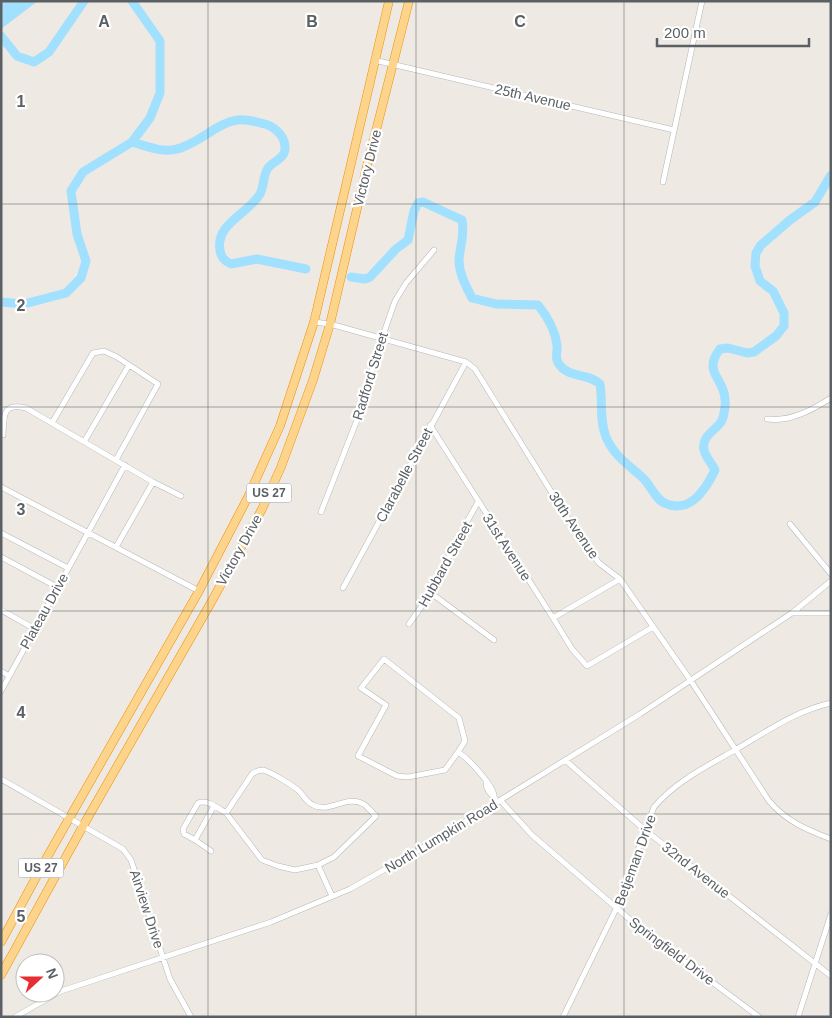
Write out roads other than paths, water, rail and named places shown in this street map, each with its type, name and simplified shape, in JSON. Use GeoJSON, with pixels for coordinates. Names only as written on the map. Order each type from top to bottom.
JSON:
{"type":"FeatureCollection","features":[{"type":"Feature","properties":{"kind":"highway","name":"Victory Drive"},"geometry":{"type":"LineString","coordinates":[[1,942],[199,592],[248,497],[280,426],[314,322],[389,1]]}},
{"type":"Feature","properties":{"kind":"highway","name":"Victory Drive"},"geometry":{"type":"LineString","coordinates":[[1,975],[262,509],[281,467],[313,380],[330,324],[392,64],[409,1]]}},
{"type":"Feature","properties":{"kind":"highway"},"geometry":{"type":"LineString","coordinates":[[199,592],[212,599]]}},
{"type":"Feature","properties":{"kind":"street"},"geometry":{"type":"LineString","coordinates":[[663,182],[702,1]]}},
{"type":"Feature","properties":{"kind":"street","name":"25th Avenue"},"geometry":{"type":"LineString","coordinates":[[374,60],[674,130]]}},
{"type":"Feature","properties":{"kind":"street","name":"Radford Street"},"geometry":{"type":"LineString","coordinates":[[321,512],[357,420],[395,301],[406,283],[434,250]]}},
{"type":"Feature","properties":{"kind":"street"},"geometry":{"type":"LineString","coordinates":[[314,322],[330,324],[466,362]]}},
{"type":"Feature","properties":{"kind":"street"},"geometry":{"type":"LineString","coordinates":[[52,423],[93,353],[104,350],[158,384],[116,460]]}},
{"type":"Feature","properties":{"kind":"street","name":"Clarabelle Street"},"geometry":{"type":"LineString","coordinates":[[343,588],[466,362]]}},
{"type":"Feature","properties":{"kind":"street","name":"30th Avenue"},"geometry":{"type":"LineString","coordinates":[[466,362],[475,369],[580,538],[599,563],[620,579],[691,681],[769,801],[779,813],[806,830],[831,839]]}},
{"type":"Feature","properties":{"kind":"street"},"geometry":{"type":"LineString","coordinates":[[84,442],[129,365]]}},
{"type":"Feature","properties":{"kind":"street"},"geometry":{"type":"LineString","coordinates":[[767,419],[785,420],[831,398]]}},
{"type":"Feature","properties":{"kind":"street"},"geometry":{"type":"LineString","coordinates":[[3,434],[4,413],[16,405],[26,408],[153,482],[181,496]]}},
{"type":"Feature","properties":{"kind":"street","name":"31st Avenue"},"geometry":{"type":"LineString","coordinates":[[430,426],[572,649],[587,666],[654,627]]}},
{"type":"Feature","properties":{"kind":"street","name":"Plateau Drive"},"geometry":{"type":"LineString","coordinates":[[1,690],[125,466]]}},
{"type":"Feature","properties":{"kind":"street"},"geometry":{"type":"LineString","coordinates":[[116,547],[153,482]]}},
{"type":"Feature","properties":{"kind":"street"},"geometry":{"type":"LineString","coordinates":[[1,487],[199,592]]}},
{"type":"Feature","properties":{"kind":"street","name":"Hubbard Street"},"geometry":{"type":"LineString","coordinates":[[409,624],[431,593],[478,502]]}},
{"type":"Feature","properties":{"kind":"street"},"geometry":{"type":"LineString","coordinates":[[790,524],[831,574]]}},
{"type":"Feature","properties":{"kind":"street"},"geometry":{"type":"LineString","coordinates":[[1,533],[68,568]]}},
{"type":"Feature","properties":{"kind":"street"},"geometry":{"type":"LineString","coordinates":[[1,557],[58,587]]}},
{"type":"Feature","properties":{"kind":"street"},"geometry":{"type":"LineString","coordinates":[[553,618],[620,579]]}},
{"type":"Feature","properties":{"kind":"street","name":"North Lumpkin Road"},"geometry":{"type":"LineString","coordinates":[[15,1017],[61,991],[270,922],[350,889],[413,854],[499,802],[691,681],[792,613],[831,582]]}},
{"type":"Feature","properties":{"kind":"street"},"geometry":{"type":"LineString","coordinates":[[431,593],[494,640]]}},
{"type":"Feature","properties":{"kind":"street"},"geometry":{"type":"LineString","coordinates":[[1,610],[35,629]]}},
{"type":"Feature","properties":{"kind":"street"},"geometry":{"type":"LineString","coordinates":[[792,613],[831,613]]}},
{"type":"Feature","properties":{"kind":"street"},"geometry":{"type":"LineString","coordinates":[[384,659],[459,718],[465,741],[458,752],[445,770],[408,778],[397,776],[358,756],[386,706],[361,688],[384,659]]}},
{"type":"Feature","properties":{"kind":"street"},"geometry":{"type":"LineString","coordinates":[[1,671],[9,676]]}},
{"type":"Feature","properties":{"kind":"street","name":"Betjeman Drive"},"geometry":{"type":"LineString","coordinates":[[562,1017],[617,907],[654,807],[664,795],[778,724],[803,711],[831,703]]}},
{"type":"Feature","properties":{"kind":"street","name":"Springfield Drive"},"geometry":{"type":"LineString","coordinates":[[458,752],[476,768],[490,785],[494,791],[494,796],[499,802],[532,835],[641,929],[759,1017]]}},
{"type":"Feature","properties":{"kind":"street","name":"32nd Avenue"},"geometry":{"type":"LineString","coordinates":[[565,760],[645,830],[831,976]]}},
{"type":"Feature","properties":{"kind":"street"},"geometry":{"type":"LineString","coordinates":[[211,851],[184,834],[183,831],[198,803],[201,801],[226,813],[262,860],[295,870],[318,865],[334,857],[376,816],[364,805],[352,801],[321,808],[314,806],[299,791],[266,771],[261,770],[252,774],[226,813]]}},
{"type":"Feature","properties":{"kind":"street","name":"Airview Drive"},"geometry":{"type":"LineString","coordinates":[[1,779],[123,849],[131,860],[170,979],[191,1017]]}},
{"type":"Feature","properties":{"kind":"street"},"geometry":{"type":"LineString","coordinates":[[195,840],[214,806]]}},
{"type":"Feature","properties":{"kind":"street"},"geometry":{"type":"LineString","coordinates":[[318,865],[332,896]]}},
{"type":"Feature","properties":{"kind":"street"},"geometry":{"type":"LineString","coordinates":[[798,1017],[831,914]]}},
{"type":"Feature","properties":{"kind":"water"},"geometry":{"type":"Polygon","coordinates":[[[1,1],[38,1],[1,29],[1,1]]]}},
{"type":"Feature","properties":{"kind":"waterway"},"geometry":{"type":"LineString","coordinates":[[1,36],[17,56],[34,62],[49,52],[84,1]]}},
{"type":"Feature","properties":{"kind":"waterway"},"geometry":{"type":"LineString","coordinates":[[1,302],[24,304],[66,293],[81,278],[86,261],[77,234],[71,191],[83,172],[132,142],[150,118],[160,93],[160,41],[132,1]]}},
{"type":"Feature","properties":{"kind":"waterway"},"geometry":{"type":"LineString","coordinates":[[132,142],[171,150],[193,143],[223,125],[238,120],[255,122],[274,128],[283,138],[285,152],[268,168],[260,194],[255,201],[234,219],[223,233],[220,241],[221,255],[231,264],[257,259],[306,269]]}},
{"type":"Feature","properties":{"kind":"waterway"},"geometry":{"type":"LineString","coordinates":[[351,277],[365,279],[370,277],[396,249],[408,240],[414,211],[418,203],[423,202],[462,220],[463,230],[459,265],[463,280],[472,298],[496,304],[538,305],[554,334],[559,364],[568,372],[590,378],[600,384],[604,430],[613,450],[644,479],[660,500],[676,506],[683,505],[697,498],[715,470],[704,450],[706,437],[721,422],[725,407],[724,392],[713,369],[715,357],[720,349],[728,348],[747,353],[754,352],[776,336],[784,326],[784,313],[773,291],[760,281],[755,266],[756,253],[761,245],[815,202],[831,175]]}}]}
